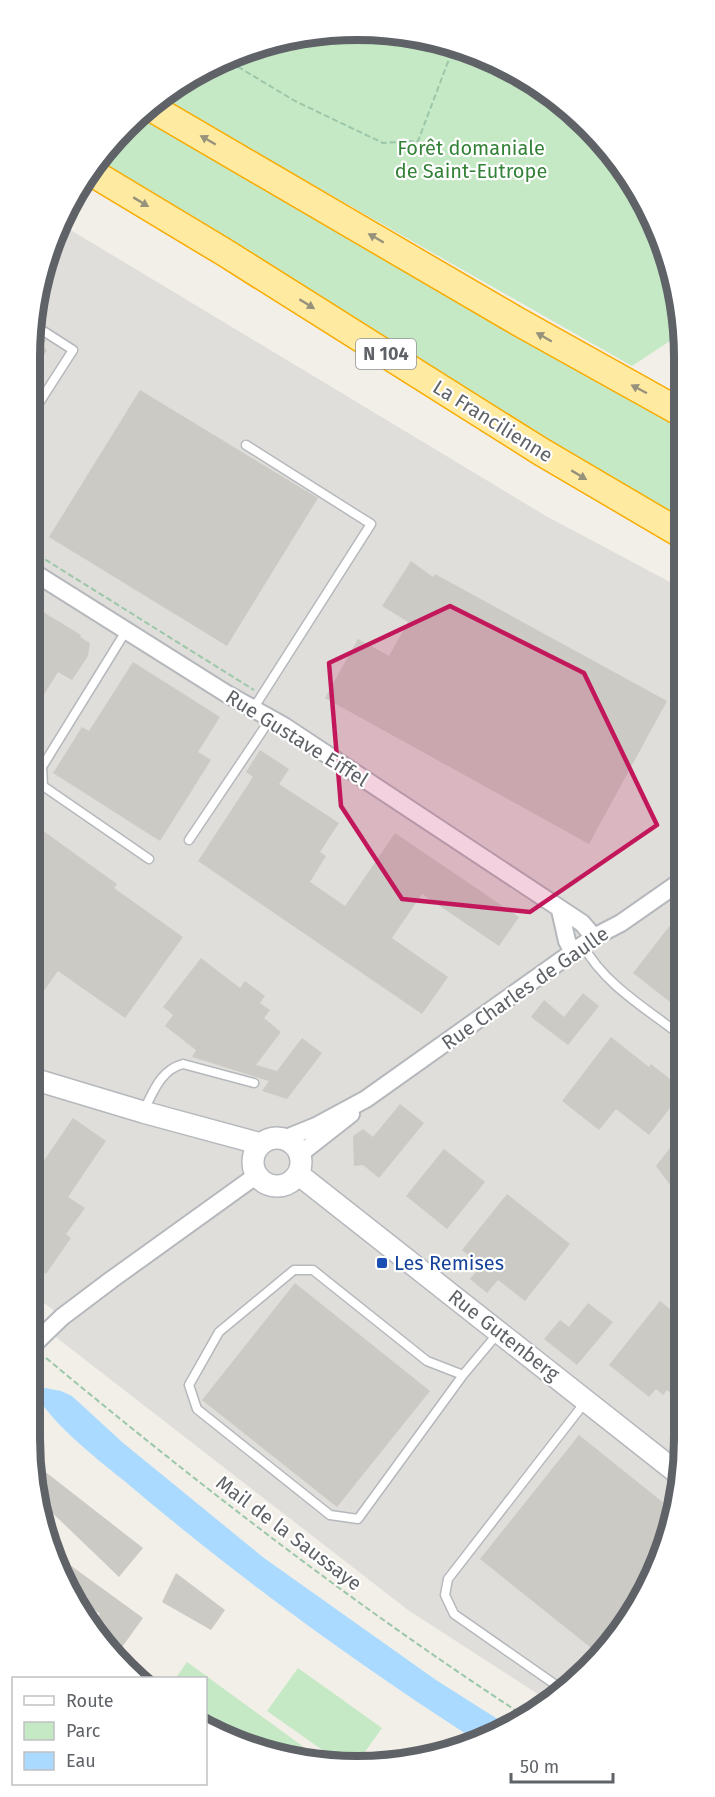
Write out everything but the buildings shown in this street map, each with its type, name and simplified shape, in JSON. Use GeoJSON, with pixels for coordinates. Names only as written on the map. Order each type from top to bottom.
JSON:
{"type":"FeatureCollection","features":[{"type":"Feature","properties":{"kind":"highway"},"geometry":{"type":"LineString","coordinates":[[158,111],[566,349],[675,408]]}},
{"type":"Feature","properties":{"kind":"highway","name":"La Francilienne"},"geometry":{"type":"LineString","coordinates":[[98,176],[224,252],[559,463],[675,530]]}},
{"type":"Feature","properties":{"kind":"street","name":"Rue Gustave Eiffel"},"geometry":{"type":"LineString","coordinates":[[40,576],[271,718],[582,923],[583,945],[567,940],[560,910]]}},
{"type":"Feature","properties":{"kind":"street","name":"Rue Charles de Gaulle"},"geometry":{"type":"LineString","coordinates":[[284,1139],[316,1126],[366,1098],[583,945],[621,923],[675,885]]}},
{"type":"Feature","properties":{"kind":"street"},"geometry":{"type":"LineString","coordinates":[[40,1081],[143,1112],[257,1161],[270,1185],[280,1185],[292,1180],[299,1164],[291,1143],[276,1138],[257,1161],[62,1317],[40,1338]]}},
{"type":"Feature","properties":{"kind":"street","name":"Rue Charles de Gaulle"},"geometry":{"type":"LineString","coordinates":[[299,1164],[366,1098]]}},
{"type":"Feature","properties":{"kind":"street","name":"Rue Gutenberg"},"geometry":{"type":"LineString","coordinates":[[299,1164],[500,1332],[673,1469]]}},
{"type":"Feature","properties":{"kind":"lane"},"geometry":{"type":"LineString","coordinates":[[40,402],[74,350],[42,330]]}},
{"type":"Feature","properties":{"kind":"lane"},"geometry":{"type":"LineString","coordinates":[[246,445],[371,524],[253,709]]}},
{"type":"Feature","properties":{"kind":"lane"},"geometry":{"type":"LineString","coordinates":[[126,631],[42,767],[41,778],[43,786],[149,859]]}},
{"type":"Feature","properties":{"kind":"lane"},"geometry":{"type":"LineString","coordinates":[[189,840],[271,718]]}},
{"type":"Feature","properties":{"kind":"lane","name":"Rue Gustave Eiffel"},"geometry":{"type":"LineString","coordinates":[[583,945],[592,963],[609,979],[675,1031]]}},
{"type":"Feature","properties":{"kind":"lane"},"geometry":{"type":"LineString","coordinates":[[143,1112],[159,1080],[174,1066],[183,1064],[254,1083]]}},
{"type":"Feature","properties":{"kind":"lane"},"geometry":{"type":"LineString","coordinates":[[463,1375],[427,1361],[313,1270],[294,1270],[219,1332],[189,1385],[197,1409],[330,1515],[358,1519],[463,1375],[500,1332]]}},
{"type":"Feature","properties":{"kind":"lane"},"geometry":{"type":"LineString","coordinates":[[558,1685],[454,1614],[445,1595],[448,1580],[587,1401]]}},
{"type":"Feature","properties":{"kind":"path"},"geometry":{"type":"LineString","coordinates":[[235,65],[295,100],[383,143],[407,142],[418,141],[451,54]]}},
{"type":"Feature","properties":{"kind":"path","name":"Mail de la Saussaye"},"geometry":{"type":"LineString","coordinates":[[46,1358],[161,1454],[295,1556],[460,1674],[519,1712]]}},
{"type":"Feature","properties":{"kind":"highlighted area"},"geometry":{"type":"Polygon","coordinates":[[[450,606],[584,673],[657,825],[530,912],[402,899],[341,806],[329,663],[450,606]]]}},
{"type":"Feature","properties":{"kind":"shaded area"},"geometry":{"type":"Polygon","coordinates":[[[68,229],[546,516],[675,585],[675,1440],[672,1481],[664,1522],[642,1580],[621,1616],[596,1649],[567,1678],[542,1697],[408,1610],[48,1331],[62,1317],[40,1300],[40,358],[43,316],[51,275],[68,229]]]}},
{"type":"Feature","properties":{"kind":"green space","name":"Forêt domaniale de Saint-Eutrope"},"geometry":{"type":"Polygon","coordinates":[[[337,41],[399,43],[440,51],[498,73],[516,83],[567,119],[596,148],[621,181],[650,236],[664,275],[674,338],[632,366],[169,103],[217,73],[256,57],[275,51],[337,41]]]}},
{"type":"Feature","properties":{"kind":"green space"},"geometry":{"type":"Polygon","coordinates":[[[152,116],[675,420],[675,520],[102,171],[119,148],[152,116]]]}},
{"type":"Feature","properties":{"kind":"green space"},"geometry":{"type":"Polygon","coordinates":[[[187,1662],[312,1753],[256,1740],[207,1718],[207,1677],[177,1677],[187,1662]]]}},
{"type":"Feature","properties":{"kind":"green space"},"geometry":{"type":"Polygon","coordinates":[[[298,1668],[382,1728],[362,1756],[330,1755],[267,1711],[298,1668]]]}},
{"type":"Feature","properties":{"kind":"water"},"geometry":{"type":"Polygon","coordinates":[[[45,1388],[72,1396],[122,1442],[264,1558],[436,1680],[502,1722],[469,1736],[294,1615],[207,1549],[101,1462],[49,1413],[40,1400],[40,1390],[45,1388]]]}},
{"type":"Feature","properties":{"kind":"place","name":"Les Remises"},"geometry":{"type":"Point","coordinates":[382,1263]}}]}
